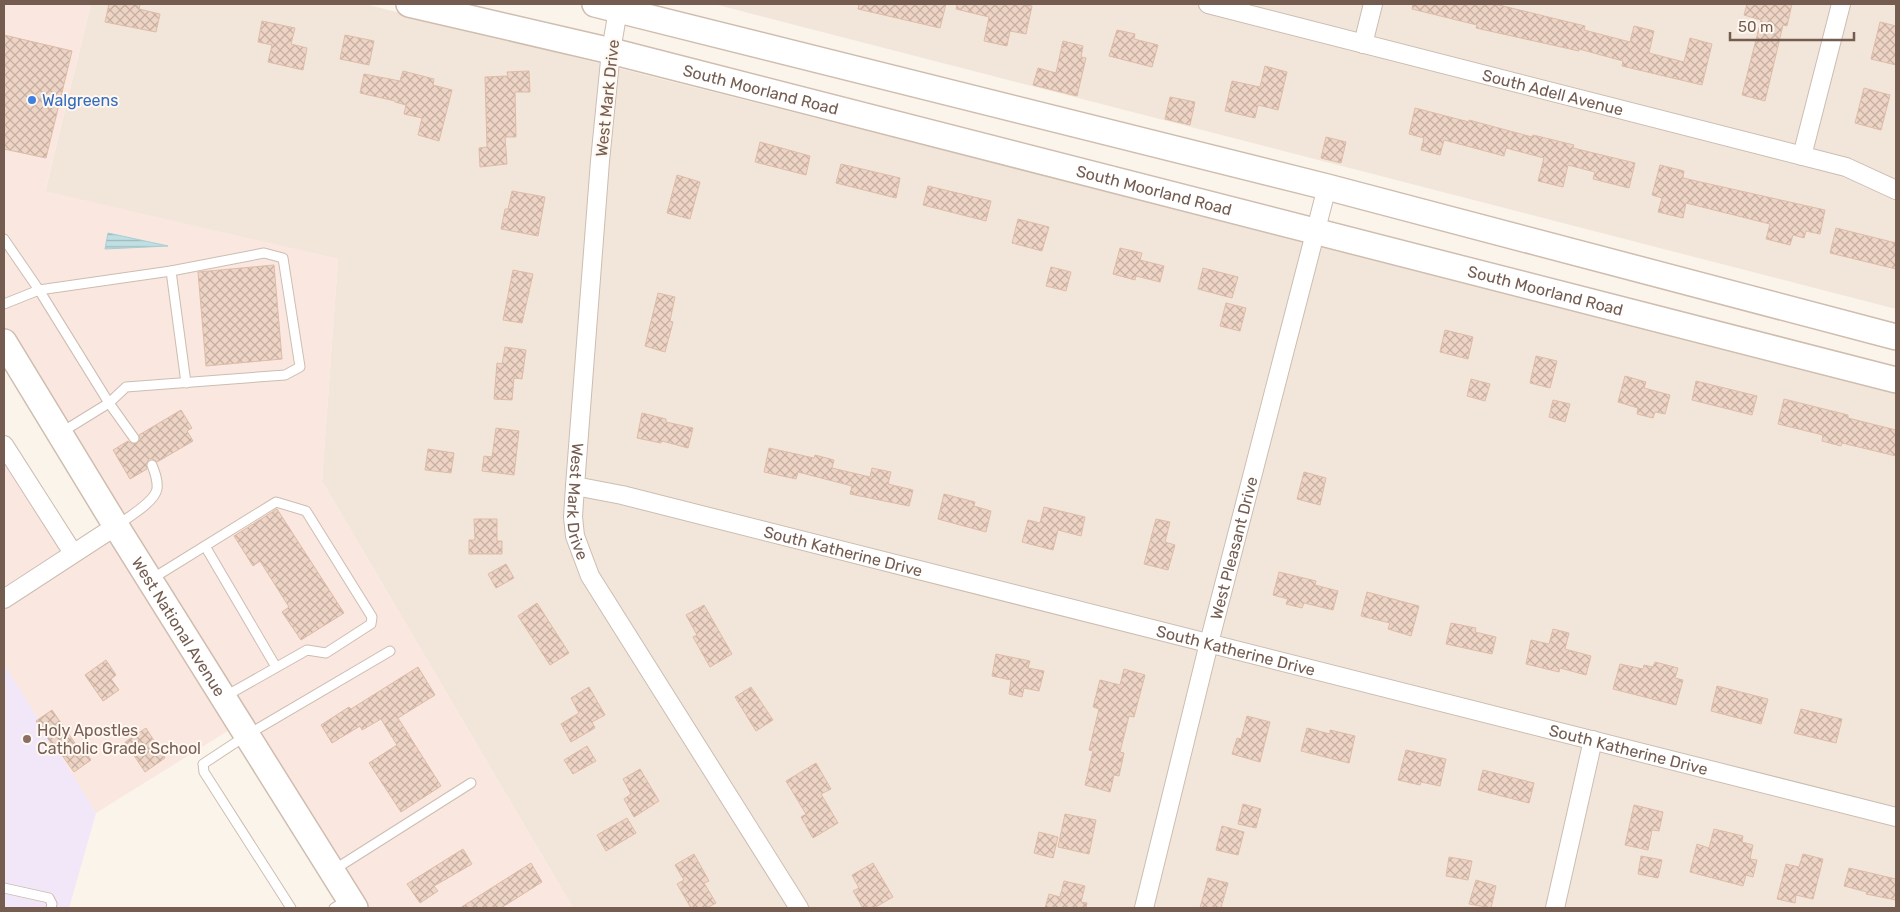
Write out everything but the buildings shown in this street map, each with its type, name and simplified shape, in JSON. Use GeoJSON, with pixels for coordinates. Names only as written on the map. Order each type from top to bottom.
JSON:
{"type":"FeatureCollection","features":[{"type":"Feature","properties":{"kind":"main road","name":"South Moorland Road"},"geometry":{"type":"LineString","coordinates":[[409,4],[611,51],[1896,380]]}},
{"type":"Feature","properties":{"kind":"main road"},"geometry":{"type":"LineString","coordinates":[[610,6],[1327,187],[1896,336]]}},
{"type":"Feature","properties":{"kind":"main road","name":"West National Avenue"},"geometry":{"type":"LineString","coordinates":[[4,342],[116,526],[332,871],[346,905]]}},
{"type":"Feature","properties":{"kind":"street","name":"South Adell Avenue"},"geometry":{"type":"LineString","coordinates":[[1208,4],[1846,167],[1896,190]]}},
{"type":"Feature","properties":{"kind":"street"},"geometry":{"type":"LineString","coordinates":[[1363,44],[1373,4]]}},
{"type":"Feature","properties":{"kind":"street"},"geometry":{"type":"LineString","coordinates":[[1802,156],[1841,4]]}},
{"type":"Feature","properties":{"kind":"street","name":"West Mark Drive"},"geometry":{"type":"LineString","coordinates":[[610,6],[611,51],[600,161],[573,517],[576,536],[590,576],[799,908]]}},
{"type":"Feature","properties":{"kind":"street","name":"West Pleasant Drive"},"geometry":{"type":"LineString","coordinates":[[1144,908],[1209,643],[1327,187]]}},
{"type":"Feature","properties":{"kind":"street"},"geometry":{"type":"LineString","coordinates":[[4,445],[73,553]]}},
{"type":"Feature","properties":{"kind":"street","name":"South Katherine Drive"},"geometry":{"type":"LineString","coordinates":[[575,486],[622,495],[1896,818]]}},
{"type":"Feature","properties":{"kind":"street"},"geometry":{"type":"LineString","coordinates":[[4,598],[116,526]]}},
{"type":"Feature","properties":{"kind":"street"},"geometry":{"type":"LineString","coordinates":[[1555,908],[1593,740]]}},
{"type":"Feature","properties":{"kind":"lane"},"geometry":{"type":"LineString","coordinates":[[4,239],[40,290],[109,403],[134,438]]}},
{"type":"Feature","properties":{"kind":"lane"},"geometry":{"type":"LineString","coordinates":[[4,304],[40,290],[171,271],[264,253],[283,258],[300,367],[285,375],[126,387],[109,403],[60,433]]}},
{"type":"Feature","properties":{"kind":"lane"},"geometry":{"type":"LineString","coordinates":[[171,271],[186,383]]}},
{"type":"Feature","properties":{"kind":"lane"},"geometry":{"type":"LineString","coordinates":[[116,526],[150,501],[157,490],[157,479],[152,466]]}},
{"type":"Feature","properties":{"kind":"lane"},"geometry":{"type":"LineString","coordinates":[[150,580],[276,502],[306,511],[372,617],[371,624],[326,653],[307,650],[223,697]]}},
{"type":"Feature","properties":{"kind":"lane"},"geometry":{"type":"LineString","coordinates":[[205,546],[276,667]]}},
{"type":"Feature","properties":{"kind":"lane"},"geometry":{"type":"LineString","coordinates":[[292,908],[204,772],[203,764],[247,735],[390,651]]}},
{"type":"Feature","properties":{"kind":"lane"},"geometry":{"type":"LineString","coordinates":[[332,871],[471,783]]}},
{"type":"Feature","properties":{"kind":"lane"},"geometry":{"type":"LineString","coordinates":[[4,888],[49,898],[52,904],[51,908]]}},
{"type":"Feature","properties":{"kind":"shaded area"},"geometry":{"type":"Polygon","coordinates":[[[4,4],[91,4],[45,191],[338,259],[322,481],[573,908],[355,908],[239,724],[96,813],[4,664],[4,445],[73,553],[116,526],[4,342],[4,4]]]}},
{"type":"Feature","properties":{"kind":"shaded area"},"geometry":{"type":"Polygon","coordinates":[[[91,4],[365,4],[1630,324],[1896,394],[1896,908],[573,908],[322,481],[338,259],[45,192],[91,4]]]}},
{"type":"Feature","properties":{"kind":"shaded area"},"geometry":{"type":"Polygon","coordinates":[[[714,4],[1896,4],[1896,309],[714,4]]]}},
{"type":"Feature","properties":{"kind":"shaded area","name":"Holy Apostles Catholic Grade School"},"geometry":{"type":"Polygon","coordinates":[[[4,664],[96,813],[69,908],[4,908],[4,664]]]}},
{"type":"Feature","properties":{"kind":"water"},"geometry":{"type":"Polygon","coordinates":[[[108,233],[168,246],[105,249],[108,233]]]}},
{"type":"Feature","properties":{"kind":"place","name":"Walgreens"},"geometry":{"type":"Point","coordinates":[32,100]}},
{"type":"Feature","properties":{"kind":"place","name":"Holy Apostles Catholic Grade School"},"geometry":{"type":"Point","coordinates":[27,739]}}]}
